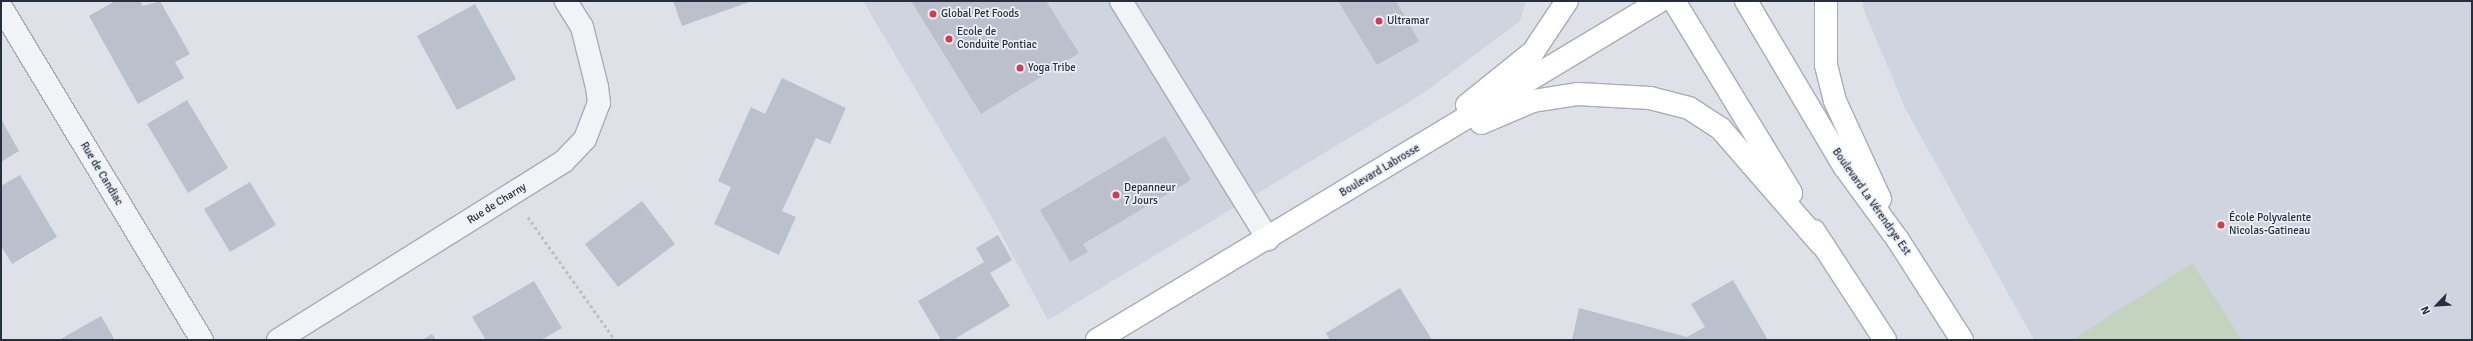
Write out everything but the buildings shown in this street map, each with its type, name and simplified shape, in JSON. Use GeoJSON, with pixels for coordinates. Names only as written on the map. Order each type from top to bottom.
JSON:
{"type":"FeatureCollection","features":[{"type":"Feature","properties":{"kind":"main road"},"geometry":{"type":"LineString","coordinates":[[1406,156],[1533,52],[1567,1]]}},
{"type":"Feature","properties":{"kind":"main road","name":"Boulevard Labrosse"},"geometry":{"type":"LineString","coordinates":[[1100,339],[1406,156],[1660,1]]}},
{"type":"Feature","properties":{"kind":"main road"},"geometry":{"type":"LineString","coordinates":[[1674,1],[1822,244],[1886,340]]}},
{"type":"Feature","properties":{"kind":"main road","name":"Boulevard La Vérendrye Est"},"geometry":{"type":"LineString","coordinates":[[1746,1],[1844,166],[1898,240],[1962,340]]}},
{"type":"Feature","properties":{"kind":"main road"},"geometry":{"type":"LineString","coordinates":[[1826,1],[1826,65],[1835,101],[1898,240]]}},
{"type":"Feature","properties":{"kind":"main road"},"geometry":{"type":"LineString","coordinates":[[1406,156],[1533,101],[1578,94],[1650,98],[1690,108],[1721,129],[1822,244]]}},
{"type":"Feature","properties":{"kind":"street","name":"Rue de Charny"},"geometry":{"type":"LineString","coordinates":[[278,340],[512,195],[564,161],[585,139],[599,103],[595,68],[582,27],[566,1]]}},
{"type":"Feature","properties":{"kind":"street"},"geometry":{"type":"LineString","coordinates":[[1121,1],[1268,239]]}},
{"type":"Feature","properties":{"kind":"street","name":"Rue de Candiac"},"geometry":{"type":"LineString","coordinates":[[1,7],[202,340]]}},
{"type":"Feature","properties":{"kind":"path"},"geometry":{"type":"LineString","coordinates":[[512,195],[614,340]]}},
{"type":"Feature","properties":{"kind":"shaded area"},"geometry":{"type":"Polygon","coordinates":[[[863,1],[1526,1],[1520,21],[1422,94],[1048,320],[990,214],[863,1]]]}},
{"type":"Feature","properties":{"kind":"shaded area","name":"École Polyvalente Nicolas-Gatineau"},"geometry":{"type":"Polygon","coordinates":[[[1863,1],[2472,1],[2472,340],[2034,340],[1906,110],[1863,8],[1863,1]]]}},
{"type":"Feature","properties":{"kind":"green space"},"geometry":{"type":"Polygon","coordinates":[[[2192,263],[2242,340],[2072,340],[2192,263]]]}},
{"type":"Feature","properties":{"kind":"place","name":"Global Pet Foods"},"geometry":{"type":"Point","coordinates":[933,14]}},
{"type":"Feature","properties":{"kind":"place","name":"Ultramar"},"geometry":{"type":"Point","coordinates":[1379,21]}},
{"type":"Feature","properties":{"kind":"place","name":"Ecole de Conduite Pontiac"},"geometry":{"type":"Point","coordinates":[949,39]}},
{"type":"Feature","properties":{"kind":"place","name":"Yoga Tribe"},"geometry":{"type":"Point","coordinates":[1020,68]}},
{"type":"Feature","properties":{"kind":"place","name":"Depanneur 7 Jours"},"geometry":{"type":"Point","coordinates":[1116,195]}},
{"type":"Feature","properties":{"kind":"place","name":"École Polyvalente Nicolas-Gatineau"},"geometry":{"type":"Point","coordinates":[2221,225]}}]}
